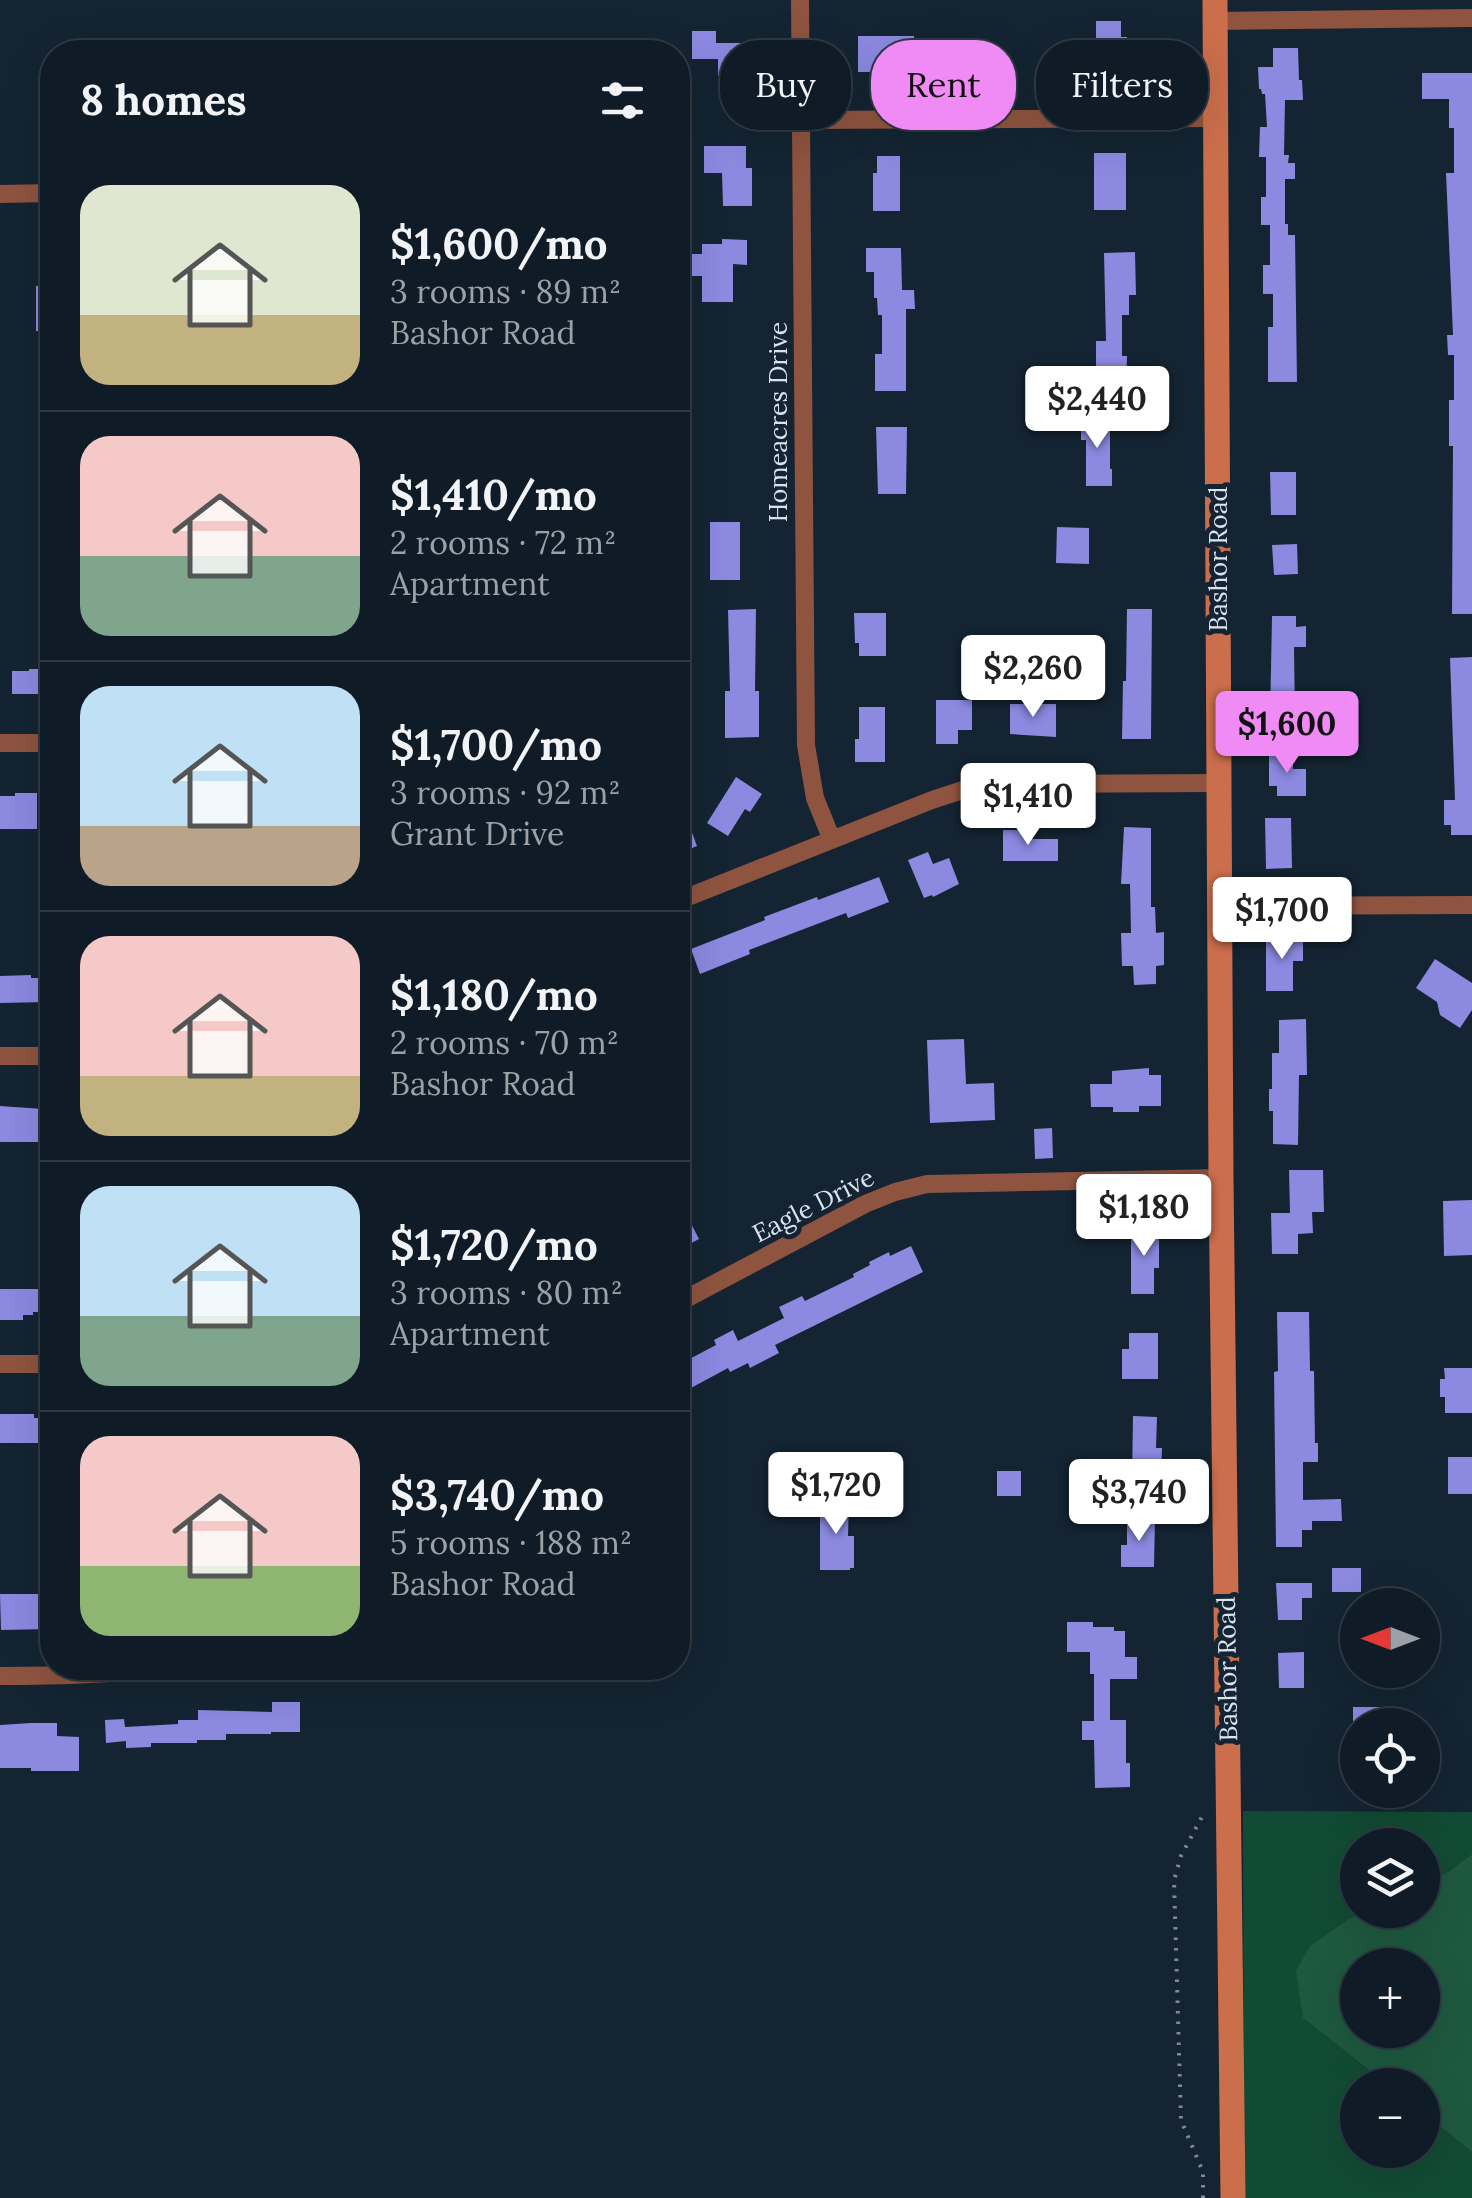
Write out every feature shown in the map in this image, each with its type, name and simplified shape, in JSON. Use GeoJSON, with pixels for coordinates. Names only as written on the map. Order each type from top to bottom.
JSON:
{"type":"FeatureCollection","features":[{"type":"Feature","properties":{"kind":"street","name":"Homeacres Drive"},"geometry":{"type":"LineString","coordinates":[[800,0],[800,40]]}},
{"type":"Feature","properties":{"kind":"street"},"geometry":{"type":"LineString","coordinates":[[1215,11],[1472,18]]}},
{"type":"Feature","properties":{"kind":"street","name":"Bashor Road"},"geometry":{"type":"LineString","coordinates":[[1215,11],[1221,1178],[1233,2198]]}},
{"type":"Feature","properties":{"kind":"street"},"geometry":{"type":"LineString","coordinates":[[851,120],[1216,118]]}},
{"type":"Feature","properties":{"kind":"street","name":"Homeacres Drive"},"geometry":{"type":"LineString","coordinates":[[801,130],[806,745],[815,798],[832,840]]}},
{"type":"Feature","properties":{"kind":"street"},"geometry":{"type":"LineString","coordinates":[[0,194],[40,193]]}},
{"type":"Feature","properties":{"kind":"street"},"geometry":{"type":"LineString","coordinates":[[0,744],[40,743]]}},
{"type":"Feature","properties":{"kind":"street"},"geometry":{"type":"LineString","coordinates":[[690,896],[975,786],[1219,783]]}},
{"type":"Feature","properties":{"kind":"street"},"geometry":{"type":"LineString","coordinates":[[1220,906],[1472,905]]}},
{"type":"Feature","properties":{"kind":"street"},"geometry":{"type":"LineString","coordinates":[[0,1056],[40,1056]]}},
{"type":"Feature","properties":{"kind":"street","name":"Eagle Drive"},"geometry":{"type":"LineString","coordinates":[[690,1298],[865,1204],[927,1184],[1221,1178]]}},
{"type":"Feature","properties":{"kind":"street"},"geometry":{"type":"LineString","coordinates":[[0,1364],[40,1364]]}},
{"type":"Feature","properties":{"kind":"street"},"geometry":{"type":"LineString","coordinates":[[0,1676],[40,1676]]}},
{"type":"Feature","properties":{"kind":"path"},"geometry":{"type":"LineString","coordinates":[[1203,2198],[1202,2172],[1181,2120],[1174,1880],[1181,1856],[1206,1809]]}},
{"type":"Feature","properties":{"kind":"green space"},"geometry":{"type":"Polygon","coordinates":[[[1243,1811],[1472,1812],[1472,1854],[1440,1876],[1440,1828],[1340,1828],[1340,1928],[1345,1928],[1303,2018],[1366,2068],[1340,2068],[1340,2168],[1440,2168],[1440,2127],[1472,2152],[1472,2198],[1244,2198],[1243,1811]]]}},
{"type":"Feature","properties":{"kind":"green space"},"geometry":{"type":"Polygon","coordinates":[[[1472,1854],[1472,2152],[1440,2127],[1440,2068],[1366,2068],[1341,2048],[1440,2048],[1440,1948],[1340,1948],[1340,2047],[1303,2018],[1296,1971],[1310,1946],[1340,1925],[1440,1928],[1440,1876],[1472,1854]]]}},
{"type":"Feature","properties":{"kind":"building"},"geometry":{"type":"Polygon","coordinates":[[[1096,21],[1121,21],[1121,37],[1127,40],[1096,40],[1096,21]]]}},
{"type":"Feature","properties":{"kind":"building"},"geometry":{"type":"Polygon","coordinates":[[[692,31],[716,31],[720,76],[718,59],[692,59],[692,31]]]}},
{"type":"Feature","properties":{"kind":"building"},"geometry":{"type":"Polygon","coordinates":[[[858,36],[914,36],[914,40],[871,40],[871,72],[858,72],[858,36]]]}},
{"type":"Feature","properties":{"kind":"building"},"geometry":{"type":"Polygon","coordinates":[[[1273,48],[1298,48],[1302,80],[1303,100],[1285,100],[1284,155],[1289,155],[1288,163],[1295,163],[1295,179],[1285,179],[1285,224],[1288,235],[1295,235],[1297,382],[1268,382],[1268,327],[1273,327],[1273,294],[1263,294],[1263,265],[1270,265],[1270,225],[1261,225],[1266,157],[1259,157],[1260,127],[1267,127],[1258,67],[1273,67],[1273,48]]]}},
{"type":"Feature","properties":{"kind":"building"},"geometry":{"type":"Polygon","coordinates":[[[1422,73],[1472,73],[1472,614],[1452,614],[1453,446],[1449,446],[1449,400],[1454,400],[1454,355],[1448,355],[1447,335],[1453,335],[1446,173],[1454,173],[1454,128],[1449,128],[1449,99],[1422,99],[1422,73]]]}},
{"type":"Feature","properties":{"kind":"building"},"geometry":{"type":"Polygon","coordinates":[[[704,146],[746,146],[746,168],[752,168],[752,206],[723,206],[722,173],[704,173],[704,146]]]}},
{"type":"Feature","properties":{"kind":"building"},"geometry":{"type":"Polygon","coordinates":[[[1094,153],[1126,153],[1126,210],[1094,210],[1094,153]]]}},
{"type":"Feature","properties":{"kind":"building"},"geometry":{"type":"Polygon","coordinates":[[[877,156],[900,156],[900,211],[873,211],[877,156]]]}},
{"type":"Feature","properties":{"kind":"building"},"geometry":{"type":"Polygon","coordinates":[[[722,239],[747,240],[747,265],[733,264],[733,302],[702,302],[702,276],[690,276],[690,254],[702,254],[702,244],[722,244],[722,239]]]}},
{"type":"Feature","properties":{"kind":"building"},"geometry":{"type":"Polygon","coordinates":[[[866,248],[901,248],[902,290],[914,290],[915,309],[906,309],[906,391],[875,391],[875,354],[882,354],[882,315],[878,315],[874,298],[874,272],[866,272],[866,248]]]}},
{"type":"Feature","properties":{"kind":"building"},"geometry":{"type":"Polygon","coordinates":[[[1135,252],[1136,295],[1129,295],[1129,315],[1122,315],[1126,393],[1096,393],[1096,341],[1106,341],[1104,253],[1135,252]]]}},
{"type":"Feature","properties":{"kind":"building"},"geometry":{"type":"Polygon","coordinates":[[[36,286],[40,286],[40,331],[36,331],[36,286]]]}},
{"type":"Feature","properties":{"kind":"building"},"geometry":{"type":"Polygon","coordinates":[[[1081,418],[1110,418],[1112,486],[1086,486],[1086,440],[1081,440],[1081,418]]]}},
{"type":"Feature","properties":{"kind":"building"},"geometry":{"type":"Polygon","coordinates":[[[876,427],[907,427],[906,494],[878,494],[876,427]]]}},
{"type":"Feature","properties":{"kind":"building"},"geometry":{"type":"Polygon","coordinates":[[[1270,472],[1296,472],[1296,515],[1271,515],[1270,472]]]}},
{"type":"Feature","properties":{"kind":"building"},"geometry":{"type":"Polygon","coordinates":[[[710,522],[740,522],[740,580],[710,580],[710,522]]]}},
{"type":"Feature","properties":{"kind":"building"},"geometry":{"type":"Polygon","coordinates":[[[1057,527],[1089,528],[1089,564],[1056,563],[1057,527]]]}},
{"type":"Feature","properties":{"kind":"building"},"geometry":{"type":"Polygon","coordinates":[[[1297,544],[1298,574],[1274,575],[1272,545],[1297,544]]]}},
{"type":"Feature","properties":{"kind":"building"},"geometry":{"type":"Polygon","coordinates":[[[756,609],[759,737],[725,738],[725,691],[730,691],[728,610],[756,609]]]}},
{"type":"Feature","properties":{"kind":"building"},"geometry":{"type":"Polygon","coordinates":[[[1127,609],[1152,609],[1151,739],[1122,739],[1127,609]]]}},
{"type":"Feature","properties":{"kind":"building"},"geometry":{"type":"Polygon","coordinates":[[[854,613],[886,613],[886,656],[859,656],[854,613]]]}},
{"type":"Feature","properties":{"kind":"building"},"geometry":{"type":"Polygon","coordinates":[[[1272,616],[1296,616],[1296,627],[1306,626],[1306,647],[1294,647],[1295,720],[1270,721],[1272,616]]]}},
{"type":"Feature","properties":{"kind":"building"},"geometry":{"type":"Polygon","coordinates":[[[1472,657],[1472,835],[1451,835],[1451,825],[1444,825],[1444,800],[1455,800],[1450,658],[1472,657]]]}},
{"type":"Feature","properties":{"kind":"building"},"geometry":{"type":"Polygon","coordinates":[[[40,669],[40,694],[12,694],[12,671],[40,669]]]}},
{"type":"Feature","properties":{"kind":"building"},"geometry":{"type":"Polygon","coordinates":[[[936,700],[972,700],[972,730],[958,730],[958,744],[936,744],[936,700]]]}},
{"type":"Feature","properties":{"kind":"building"},"geometry":{"type":"Polygon","coordinates":[[[1010,704],[1056,704],[1056,737],[1010,734],[1010,704]]]}},
{"type":"Feature","properties":{"kind":"building"},"geometry":{"type":"Polygon","coordinates":[[[859,707],[885,707],[885,762],[855,762],[859,707]]]}},
{"type":"Feature","properties":{"kind":"building"},"geometry":{"type":"Polygon","coordinates":[[[1269,754],[1293,754],[1293,769],[1306,769],[1306,796],[1277,796],[1277,786],[1269,786],[1269,754]]]}},
{"type":"Feature","properties":{"kind":"building"},"geometry":{"type":"Polygon","coordinates":[[[736,777],[762,794],[750,812],[745,809],[728,836],[707,823],[736,777]]]}},
{"type":"Feature","properties":{"kind":"building"},"geometry":{"type":"Polygon","coordinates":[[[37,793],[37,829],[0,829],[0,796],[37,793]]]}},
{"type":"Feature","properties":{"kind":"building"},"geometry":{"type":"Polygon","coordinates":[[[1265,818],[1291,818],[1292,868],[1266,869],[1265,818]]]}},
{"type":"Feature","properties":{"kind":"building"},"geometry":{"type":"Polygon","coordinates":[[[690,827],[697,846],[690,849],[690,827]]]}},
{"type":"Feature","properties":{"kind":"building"},"geometry":{"type":"Polygon","coordinates":[[[1124,827],[1151,828],[1151,907],[1155,907],[1156,933],[1164,932],[1164,965],[1156,966],[1156,984],[1134,985],[1133,966],[1122,966],[1121,933],[1131,933],[1130,884],[1121,884],[1124,827]]]}},
{"type":"Feature","properties":{"kind":"building"},"geometry":{"type":"Polygon","coordinates":[[[1003,830],[1025,830],[1025,839],[1058,839],[1058,861],[1003,861],[1003,830]]]}},
{"type":"Feature","properties":{"kind":"building"},"geometry":{"type":"Polygon","coordinates":[[[928,852],[933,864],[949,858],[959,884],[924,898],[908,860],[928,852]]]}},
{"type":"Feature","properties":{"kind":"building"},"geometry":{"type":"Polygon","coordinates":[[[879,877],[889,902],[848,918],[846,913],[749,950],[750,954],[700,974],[691,949],[765,920],[764,917],[879,877]]]}},
{"type":"Feature","properties":{"kind":"building"},"geometry":{"type":"Polygon","coordinates":[[[1266,937],[1303,937],[1303,961],[1293,961],[1293,991],[1266,991],[1266,937]]]}},
{"type":"Feature","properties":{"kind":"building"},"geometry":{"type":"Polygon","coordinates":[[[1435,959],[1472,983],[1472,1010],[1460,1028],[1440,1015],[1437,1002],[1416,988],[1435,959]]]}},
{"type":"Feature","properties":{"kind":"building"},"geometry":{"type":"Polygon","coordinates":[[[0,976],[40,978],[40,1002],[0,1003],[0,976]]]}},
{"type":"Feature","properties":{"kind":"building"},"geometry":{"type":"Polygon","coordinates":[[[1306,1019],[1307,1075],[1299,1075],[1298,1145],[1273,1144],[1269,1089],[1272,1053],[1279,1053],[1279,1020],[1306,1019]]]}},
{"type":"Feature","properties":{"kind":"building"},"geometry":{"type":"Polygon","coordinates":[[[964,1039],[966,1084],[994,1083],[995,1120],[930,1123],[927,1040],[964,1039]]]}},
{"type":"Feature","properties":{"kind":"building"},"geometry":{"type":"Polygon","coordinates":[[[1149,1068],[1149,1075],[1161,1075],[1161,1106],[1139,1106],[1139,1112],[1091,1107],[1090,1084],[1112,1084],[1112,1071],[1149,1068]]]}},
{"type":"Feature","properties":{"kind":"building"},"geometry":{"type":"Polygon","coordinates":[[[0,1106],[40,1109],[40,1142],[0,1142],[0,1106]]]}},
{"type":"Feature","properties":{"kind":"building"},"geometry":{"type":"Polygon","coordinates":[[[1052,1128],[1053,1158],[1035,1159],[1034,1129],[1052,1128]]]}},
{"type":"Feature","properties":{"kind":"building"},"geometry":{"type":"Polygon","coordinates":[[[1289,1170],[1323,1170],[1324,1212],[1312,1212],[1313,1233],[1298,1234],[1298,1254],[1272,1254],[1271,1213],[1290,1213],[1289,1170]]]}},
{"type":"Feature","properties":{"kind":"building"},"geometry":{"type":"Polygon","coordinates":[[[1472,1200],[1472,1255],[1444,1256],[1443,1201],[1472,1200]]]}},
{"type":"Feature","properties":{"kind":"building"},"geometry":{"type":"Polygon","coordinates":[[[690,1221],[699,1239],[690,1244],[690,1221]]]}},
{"type":"Feature","properties":{"kind":"building"},"geometry":{"type":"Polygon","coordinates":[[[1131,1227],[1159,1227],[1159,1268],[1154,1268],[1154,1294],[1131,1294],[1131,1227]]]}},
{"type":"Feature","properties":{"kind":"building"},"geometry":{"type":"Polygon","coordinates":[[[911,1246],[923,1272],[775,1345],[779,1353],[750,1368],[748,1363],[730,1372],[728,1368],[690,1389],[690,1359],[716,1345],[714,1340],[733,1330],[738,1341],[784,1318],[779,1307],[802,1296],[805,1301],[854,1277],[869,1262],[889,1252],[890,1256],[911,1246]]]}},
{"type":"Feature","properties":{"kind":"building"},"geometry":{"type":"Polygon","coordinates":[[[0,1289],[40,1289],[40,1312],[23,1315],[23,1320],[0,1320],[0,1289]]]}},
{"type":"Feature","properties":{"kind":"building"},"geometry":{"type":"Polygon","coordinates":[[[1277,1312],[1309,1312],[1318,1462],[1303,1462],[1303,1500],[1341,1499],[1342,1521],[1312,1521],[1312,1530],[1302,1530],[1302,1547],[1276,1547],[1277,1312]]]}},
{"type":"Feature","properties":{"kind":"building"},"geometry":{"type":"Polygon","coordinates":[[[1129,1333],[1158,1333],[1158,1379],[1122,1379],[1122,1349],[1129,1349],[1129,1333]]]}},
{"type":"Feature","properties":{"kind":"building"},"geometry":{"type":"Polygon","coordinates":[[[1444,1368],[1472,1368],[1472,1413],[1445,1413],[1445,1397],[1440,1397],[1444,1368]]]}},
{"type":"Feature","properties":{"kind":"building"},"geometry":{"type":"Polygon","coordinates":[[[0,1414],[34,1414],[34,1418],[40,1418],[40,1443],[0,1443],[0,1414]]]}},
{"type":"Feature","properties":{"kind":"building"},"geometry":{"type":"Polygon","coordinates":[[[1133,1416],[1157,1417],[1156,1448],[1162,1448],[1161,1480],[1132,1480],[1133,1416]]]}},
{"type":"Feature","properties":{"kind":"building"},"geometry":{"type":"Polygon","coordinates":[[[1448,1457],[1472,1457],[1472,1494],[1448,1494],[1448,1457]]]}},
{"type":"Feature","properties":{"kind":"building"},"geometry":{"type":"Polygon","coordinates":[[[997,1471],[1021,1471],[1021,1496],[997,1496],[997,1471]]]}},
{"type":"Feature","properties":{"kind":"building"},"geometry":{"type":"Polygon","coordinates":[[[820,1501],[849,1501],[848,1536],[854,1536],[854,1568],[850,1570],[820,1570],[820,1501]]]}},
{"type":"Feature","properties":{"kind":"building"},"geometry":{"type":"Polygon","coordinates":[[[1127,1518],[1155,1518],[1154,1567],[1121,1567],[1121,1545],[1127,1545],[1127,1518]]]}},
{"type":"Feature","properties":{"kind":"building"},"geometry":{"type":"Polygon","coordinates":[[[1332,1568],[1361,1568],[1361,1588],[1332,1592],[1332,1568]]]}},
{"type":"Feature","properties":{"kind":"building"},"geometry":{"type":"Polygon","coordinates":[[[1276,1583],[1312,1583],[1312,1598],[1302,1598],[1302,1620],[1278,1620],[1276,1583]]]}},
{"type":"Feature","properties":{"kind":"building"},"geometry":{"type":"Polygon","coordinates":[[[0,1594],[40,1594],[40,1629],[1,1630],[0,1594]]]}},
{"type":"Feature","properties":{"kind":"building"},"geometry":{"type":"Polygon","coordinates":[[[1067,1622],[1093,1622],[1093,1627],[1125,1631],[1125,1657],[1137,1657],[1137,1679],[1110,1679],[1110,1720],[1126,1720],[1130,1787],[1095,1788],[1094,1740],[1082,1740],[1082,1721],[1094,1721],[1094,1674],[1090,1674],[1090,1652],[1067,1652],[1067,1622]]]}},
{"type":"Feature","properties":{"kind":"building"},"geometry":{"type":"Polygon","coordinates":[[[1304,1652],[1304,1688],[1279,1688],[1278,1653],[1304,1652]]]}},
{"type":"Feature","properties":{"kind":"building"},"geometry":{"type":"Polygon","coordinates":[[[272,1702],[300,1702],[300,1732],[226,1734],[226,1740],[151,1743],[151,1747],[126,1748],[126,1741],[106,1743],[105,1720],[124,1719],[125,1727],[178,1724],[178,1720],[198,1720],[198,1710],[272,1712],[272,1702]]]}},
{"type":"Feature","properties":{"kind":"building"},"geometry":{"type":"Polygon","coordinates":[[[57,1723],[57,1736],[79,1737],[79,1771],[0,1768],[0,1725],[57,1723]]]}}]}
